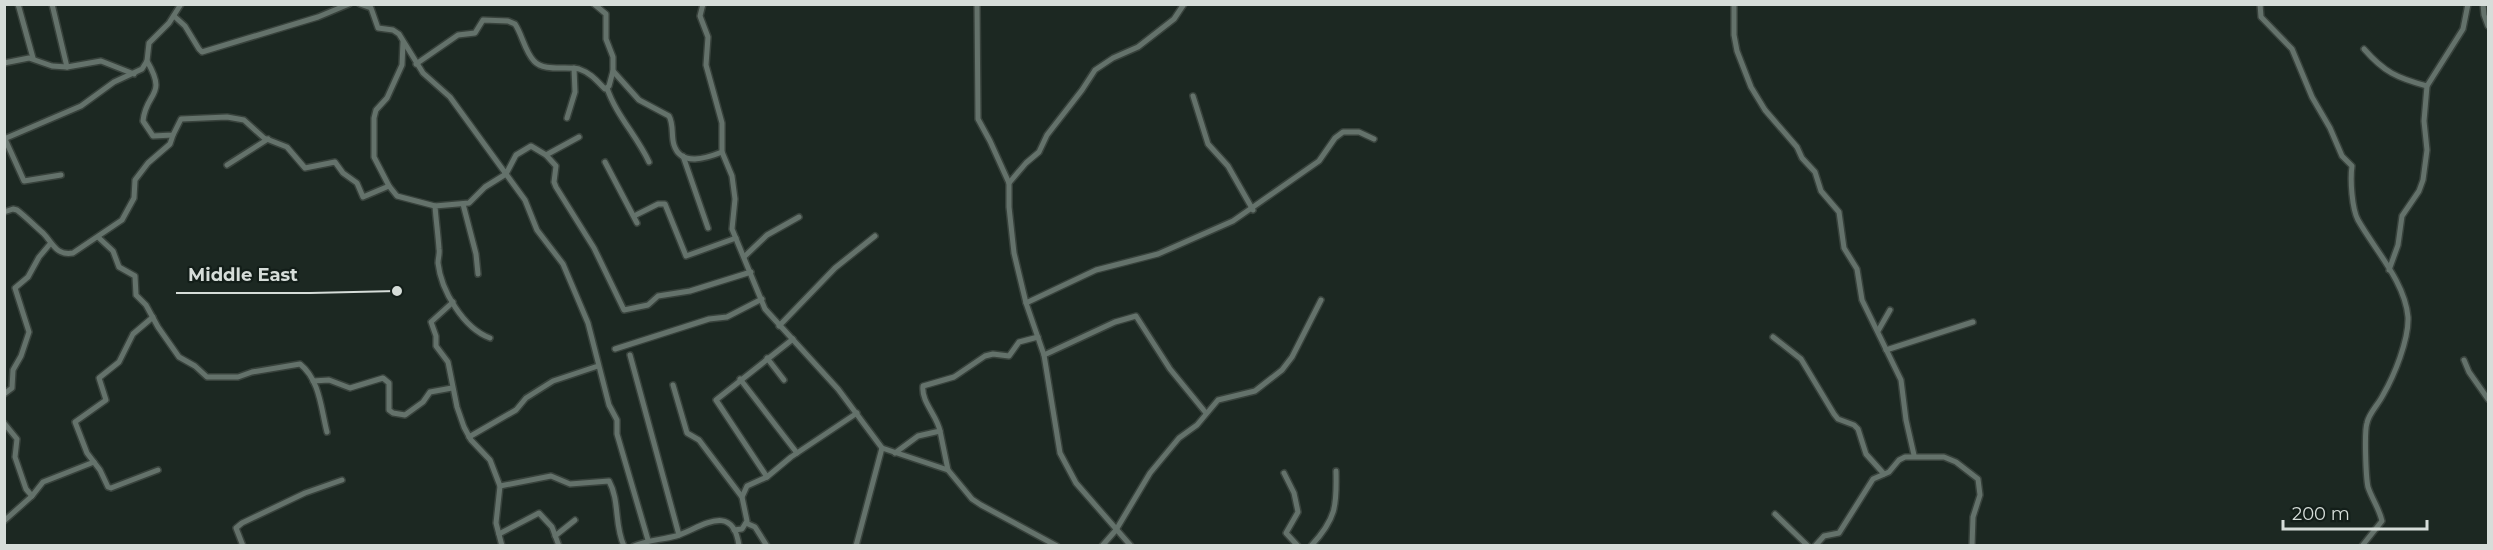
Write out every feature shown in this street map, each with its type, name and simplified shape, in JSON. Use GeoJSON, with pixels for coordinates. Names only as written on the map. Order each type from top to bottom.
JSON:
{"type":"FeatureCollection","features":[{"type":"Feature","properties":{"kind":"street"},"geometry":{"type":"LineString","coordinates":[[18,4],[33,58]]}},
{"type":"Feature","properties":{"kind":"street"},"geometry":{"type":"LineString","coordinates":[[52,4],[67,67]]}},
{"type":"Feature","properties":{"kind":"street"},"geometry":{"type":"LineString","coordinates":[[61,175],[24,181],[5,139],[81,106],[114,82],[143,68],[147,61],[149,43],[182,4]]}},
{"type":"Feature","properties":{"kind":"street"},"geometry":{"type":"LineString","coordinates":[[174,16],[185,26],[202,52],[318,17],[348,4]]}},
{"type":"Feature","properties":{"kind":"street"},"geometry":{"type":"LineString","coordinates":[[360,4],[371,8],[378,28],[396,31],[423,73],[450,96],[525,200],[537,230],[563,264],[588,323],[609,405],[617,420],[617,434],[648,540]]}},
{"type":"Feature","properties":{"kind":"street"},"geometry":{"type":"LineString","coordinates":[[594,4],[606,14],[606,39],[613,57],[614,71],[607,88],[612,103],[635,135],[649,162]]}},
{"type":"Feature","properties":{"kind":"street"},"geometry":{"type":"LineString","coordinates":[[703,4],[700,16],[708,37],[706,65],[722,123],[722,152],[732,176],[735,199],[732,222],[735,238],[745,256],[765,309],[857,414],[882,448],[948,470]]}},
{"type":"Feature","properties":{"kind":"street"},"geometry":{"type":"LineString","coordinates":[[977,4],[978,118],[1009,183],[1012,244],[1026,303],[1044,355],[1058,440],[1065,465],[1076,483],[1131,546]]}},
{"type":"Feature","properties":{"kind":"street"},"geometry":{"type":"LineString","coordinates":[[1009,183],[1039,152],[1047,135],[1095,70],[1113,58],[1138,47],[1174,19],[1184,4]]}},
{"type":"Feature","properties":{"kind":"street"},"geometry":{"type":"LineString","coordinates":[[1734,4],[1733,28],[1737,51],[1751,87],[1765,110],[1815,172],[1821,191],[1839,212],[1844,248],[1857,269],[1862,300],[1900,380],[1914,455]]}},
{"type":"Feature","properties":{"kind":"street"},"geometry":{"type":"LineString","coordinates":[[2260,4],[2261,17],[2292,49],[2312,97],[2330,128],[2342,156],[2352,166],[2350,182],[2357,218],[2398,283],[2406,309],[2406,338],[2384,394],[2367,421],[2367,479],[2382,521],[2362,546]]}},
{"type":"Feature","properties":{"kind":"street"},"geometry":{"type":"LineString","coordinates":[[2389,270],[2398,244],[2402,216],[2423,180],[2427,150],[2424,122],[2427,86],[2463,28],[2468,4]]}},
{"type":"Feature","properties":{"kind":"street"},"geometry":{"type":"LineString","coordinates":[[2483,4],[2488,26]]}},
{"type":"Feature","properties":{"kind":"street"},"geometry":{"type":"LineString","coordinates":[[416,64],[458,35],[476,33],[483,21],[493,20],[514,24],[532,59],[539,65],[574,68],[588,73],[607,88]]}},
{"type":"Feature","properties":{"kind":"street"},"geometry":{"type":"LineString","coordinates":[[403,42],[402,65],[389,94],[376,110],[374,118],[374,157],[388,186],[397,196],[435,206],[473,201],[485,187],[506,174],[516,155],[531,146],[546,155],[556,166],[554,182],[556,187],[594,248],[624,309],[648,305],[658,296],[690,291],[751,272]]}},
{"type":"Feature","properties":{"kind":"street"},"geometry":{"type":"LineString","coordinates":[[2364,49],[2380,67],[2409,81],[2427,86]]}},
{"type":"Feature","properties":{"kind":"street"},"geometry":{"type":"LineString","coordinates":[[4,63],[33,58],[52,66],[67,67],[101,61],[134,74]]}},
{"type":"Feature","properties":{"kind":"street"},"geometry":{"type":"LineString","coordinates":[[147,61],[157,86],[144,116],[144,124],[153,136],[173,135]]}},
{"type":"Feature","properties":{"kind":"street"},"geometry":{"type":"LineString","coordinates":[[567,118],[575,92],[574,68]]}},
{"type":"Feature","properties":{"kind":"street"},"geometry":{"type":"LineString","coordinates":[[614,71],[639,100],[669,116],[674,145],[682,156],[708,228]]}},
{"type":"Feature","properties":{"kind":"street"},"geometry":{"type":"LineString","coordinates":[[1193,96],[1208,144],[1228,166],[1252,210]]}},
{"type":"Feature","properties":{"kind":"street"},"geometry":{"type":"LineString","coordinates":[[4,212],[17,210],[45,235],[50,244],[59,251],[70,254],[124,218],[134,198],[135,180],[148,163],[170,144],[181,119],[227,117],[244,120],[268,139],[287,147],[305,168],[335,162],[356,182],[363,197],[388,186]]}},
{"type":"Feature","properties":{"kind":"street"},"geometry":{"type":"LineString","coordinates":[[1026,303],[1096,270],[1167,250],[1223,226],[1252,210],[1319,161],[1335,138],[1343,132],[1359,132],[1374,139]]}},
{"type":"Feature","properties":{"kind":"street"},"geometry":{"type":"LineString","coordinates":[[546,155],[579,137]]}},
{"type":"Feature","properties":{"kind":"street"},"geometry":{"type":"LineString","coordinates":[[227,165],[268,139]]}},
{"type":"Feature","properties":{"kind":"street"},"geometry":{"type":"LineString","coordinates":[[682,156],[697,160],[722,152]]}},
{"type":"Feature","properties":{"kind":"street"},"geometry":{"type":"LineString","coordinates":[[605,162],[637,223]]}},
{"type":"Feature","properties":{"kind":"street"},"geometry":{"type":"LineString","coordinates":[[463,204],[478,274]]}},
{"type":"Feature","properties":{"kind":"street"},"geometry":{"type":"LineString","coordinates":[[634,216],[658,204],[665,204],[686,256],[735,238]]}},
{"type":"Feature","properties":{"kind":"street"},"geometry":{"type":"LineString","coordinates":[[435,206],[440,250],[438,262],[444,284],[467,322],[482,335],[490,338]]}},
{"type":"Feature","properties":{"kind":"street"},"geometry":{"type":"LineString","coordinates":[[745,256],[768,235],[799,217]]}},
{"type":"Feature","properties":{"kind":"street"},"geometry":{"type":"LineString","coordinates":[[778,326],[835,268],[875,236]]}},
{"type":"Feature","properties":{"kind":"street"},"geometry":{"type":"LineString","coordinates":[[98,237],[113,251],[118,267],[135,276],[136,295],[179,357],[192,364],[207,377],[238,377],[298,363],[305,368],[319,394],[327,432]]}},
{"type":"Feature","properties":{"kind":"street"},"geometry":{"type":"LineString","coordinates":[[4,394],[12,386],[14,368],[21,356],[28,332],[15,288],[28,277],[39,257],[50,244]]}},
{"type":"Feature","properties":{"kind":"street"},"geometry":{"type":"LineString","coordinates":[[615,349],[699,322],[726,317],[762,299]]}},
{"type":"Feature","properties":{"kind":"street"},"geometry":{"type":"LineString","coordinates":[[1102,546],[1116,530],[1149,473],[1179,438],[1197,425],[1218,400],[1255,391],[1282,370],[1292,357],[1321,300]]}},
{"type":"Feature","properties":{"kind":"street"},"geometry":{"type":"LineString","coordinates":[[453,302],[431,322],[436,336],[436,346],[448,362],[460,417],[469,437],[490,460],[500,486],[496,524],[502,546]]}},
{"type":"Feature","properties":{"kind":"street"},"geometry":{"type":"LineString","coordinates":[[1878,331],[1890,310]]}},
{"type":"Feature","properties":{"kind":"street"},"geometry":{"type":"LineString","coordinates":[[1044,355],[1115,322],[1136,316],[1170,369],[1206,413]]}},
{"type":"Feature","properties":{"kind":"street"},"geometry":{"type":"LineString","coordinates":[[153,317],[133,334],[119,362],[98,379],[106,400],[75,421],[87,453],[106,484],[111,488],[158,470]]}},
{"type":"Feature","properties":{"kind":"street"},"geometry":{"type":"LineString","coordinates":[[1886,350],[1920,338],[1942,334],[1973,322]]}},
{"type":"Feature","properties":{"kind":"street"},"geometry":{"type":"LineString","coordinates":[[1038,337],[1019,342],[1009,357],[993,354],[985,356],[954,377],[923,386],[923,394],[936,418],[948,470],[972,499],[1058,546]]}},
{"type":"Feature","properties":{"kind":"street"},"geometry":{"type":"LineString","coordinates":[[1773,338],[1801,359],[1834,414],[1838,419],[1858,429],[1866,453],[1884,474]]}},
{"type":"Feature","properties":{"kind":"street"},"geometry":{"type":"LineString","coordinates":[[768,477],[716,400],[793,339]]}},
{"type":"Feature","properties":{"kind":"street"},"geometry":{"type":"LineString","coordinates":[[630,355],[679,535]]}},
{"type":"Feature","properties":{"kind":"street"},"geometry":{"type":"LineString","coordinates":[[767,358],[784,380]]}},
{"type":"Feature","properties":{"kind":"street"},"geometry":{"type":"LineString","coordinates":[[2464,360],[2469,372],[2488,399]]}},
{"type":"Feature","properties":{"kind":"street"},"geometry":{"type":"LineString","coordinates":[[469,437],[516,410],[526,398],[553,381],[598,366]]}},
{"type":"Feature","properties":{"kind":"street"},"geometry":{"type":"LineString","coordinates":[[313,381],[329,380],[350,388],[383,378],[389,383],[389,410],[405,415],[415,410],[431,392],[452,388]]}},
{"type":"Feature","properties":{"kind":"street"},"geometry":{"type":"LineString","coordinates":[[740,379],[797,453]]}},
{"type":"Feature","properties":{"kind":"street"},"geometry":{"type":"LineString","coordinates":[[673,385],[687,433],[699,440],[742,497],[746,523],[738,536]]}},
{"type":"Feature","properties":{"kind":"street"},"geometry":{"type":"LineString","coordinates":[[742,497],[747,486],[768,477],[797,453],[857,414]]}},
{"type":"Feature","properties":{"kind":"street"},"geometry":{"type":"LineString","coordinates":[[4,423],[17,439],[15,457],[26,489],[32,496]]}},
{"type":"Feature","properties":{"kind":"street"},"geometry":{"type":"LineString","coordinates":[[895,453],[918,436],[940,431]]}},
{"type":"Feature","properties":{"kind":"street"},"geometry":{"type":"LineString","coordinates":[[856,546],[882,448]]}},
{"type":"Feature","properties":{"kind":"street"},"geometry":{"type":"LineString","coordinates":[[1815,546],[1824,536],[1839,533],[1873,479],[1884,474],[1902,458],[1914,455],[1950,459],[1978,479],[1980,495],[1972,518],[1972,546]]}},
{"type":"Feature","properties":{"kind":"street"},"geometry":{"type":"LineString","coordinates":[[4,521],[32,496],[45,480],[94,462]]}},
{"type":"Feature","properties":{"kind":"street"},"geometry":{"type":"LineString","coordinates":[[1311,546],[1332,519],[1337,494],[1336,471]]}},
{"type":"Feature","properties":{"kind":"street"},"geometry":{"type":"LineString","coordinates":[[1284,473],[1294,493],[1298,512],[1286,533],[1298,546]]}},
{"type":"Feature","properties":{"kind":"street"},"geometry":{"type":"LineString","coordinates":[[500,486],[551,476],[570,484],[609,481],[615,499],[618,529],[624,546]]}},
{"type":"Feature","properties":{"kind":"street"},"geometry":{"type":"LineString","coordinates":[[243,546],[236,528],[242,523],[305,493],[342,480]]}},
{"type":"Feature","properties":{"kind":"street"},"geometry":{"type":"LineString","coordinates":[[499,534],[537,513],[542,515],[552,527],[559,546]]}},
{"type":"Feature","properties":{"kind":"street"},"geometry":{"type":"LineString","coordinates":[[1775,514],[1790,526],[1808,546]]}},
{"type":"Feature","properties":{"kind":"street"},"geometry":{"type":"LineString","coordinates":[[555,536],[575,520]]}},
{"type":"Feature","properties":{"kind":"street"},"geometry":{"type":"LineString","coordinates":[[634,546],[648,540],[679,535],[712,520],[724,522],[734,530],[738,536],[739,546]]}},
{"type":"Feature","properties":{"kind":"street"},"geometry":{"type":"LineString","coordinates":[[746,523],[755,527],[767,546]]}},
{"type":"Feature","properties":{"kind":"street"},"geometry":{"type":"LineString","coordinates":[[734,530],[742,529]]}},
{"type":"Feature","properties":{"kind":"place","name":"Middle East"},"geometry":{"type":"Point","coordinates":[397,291]}}]}
